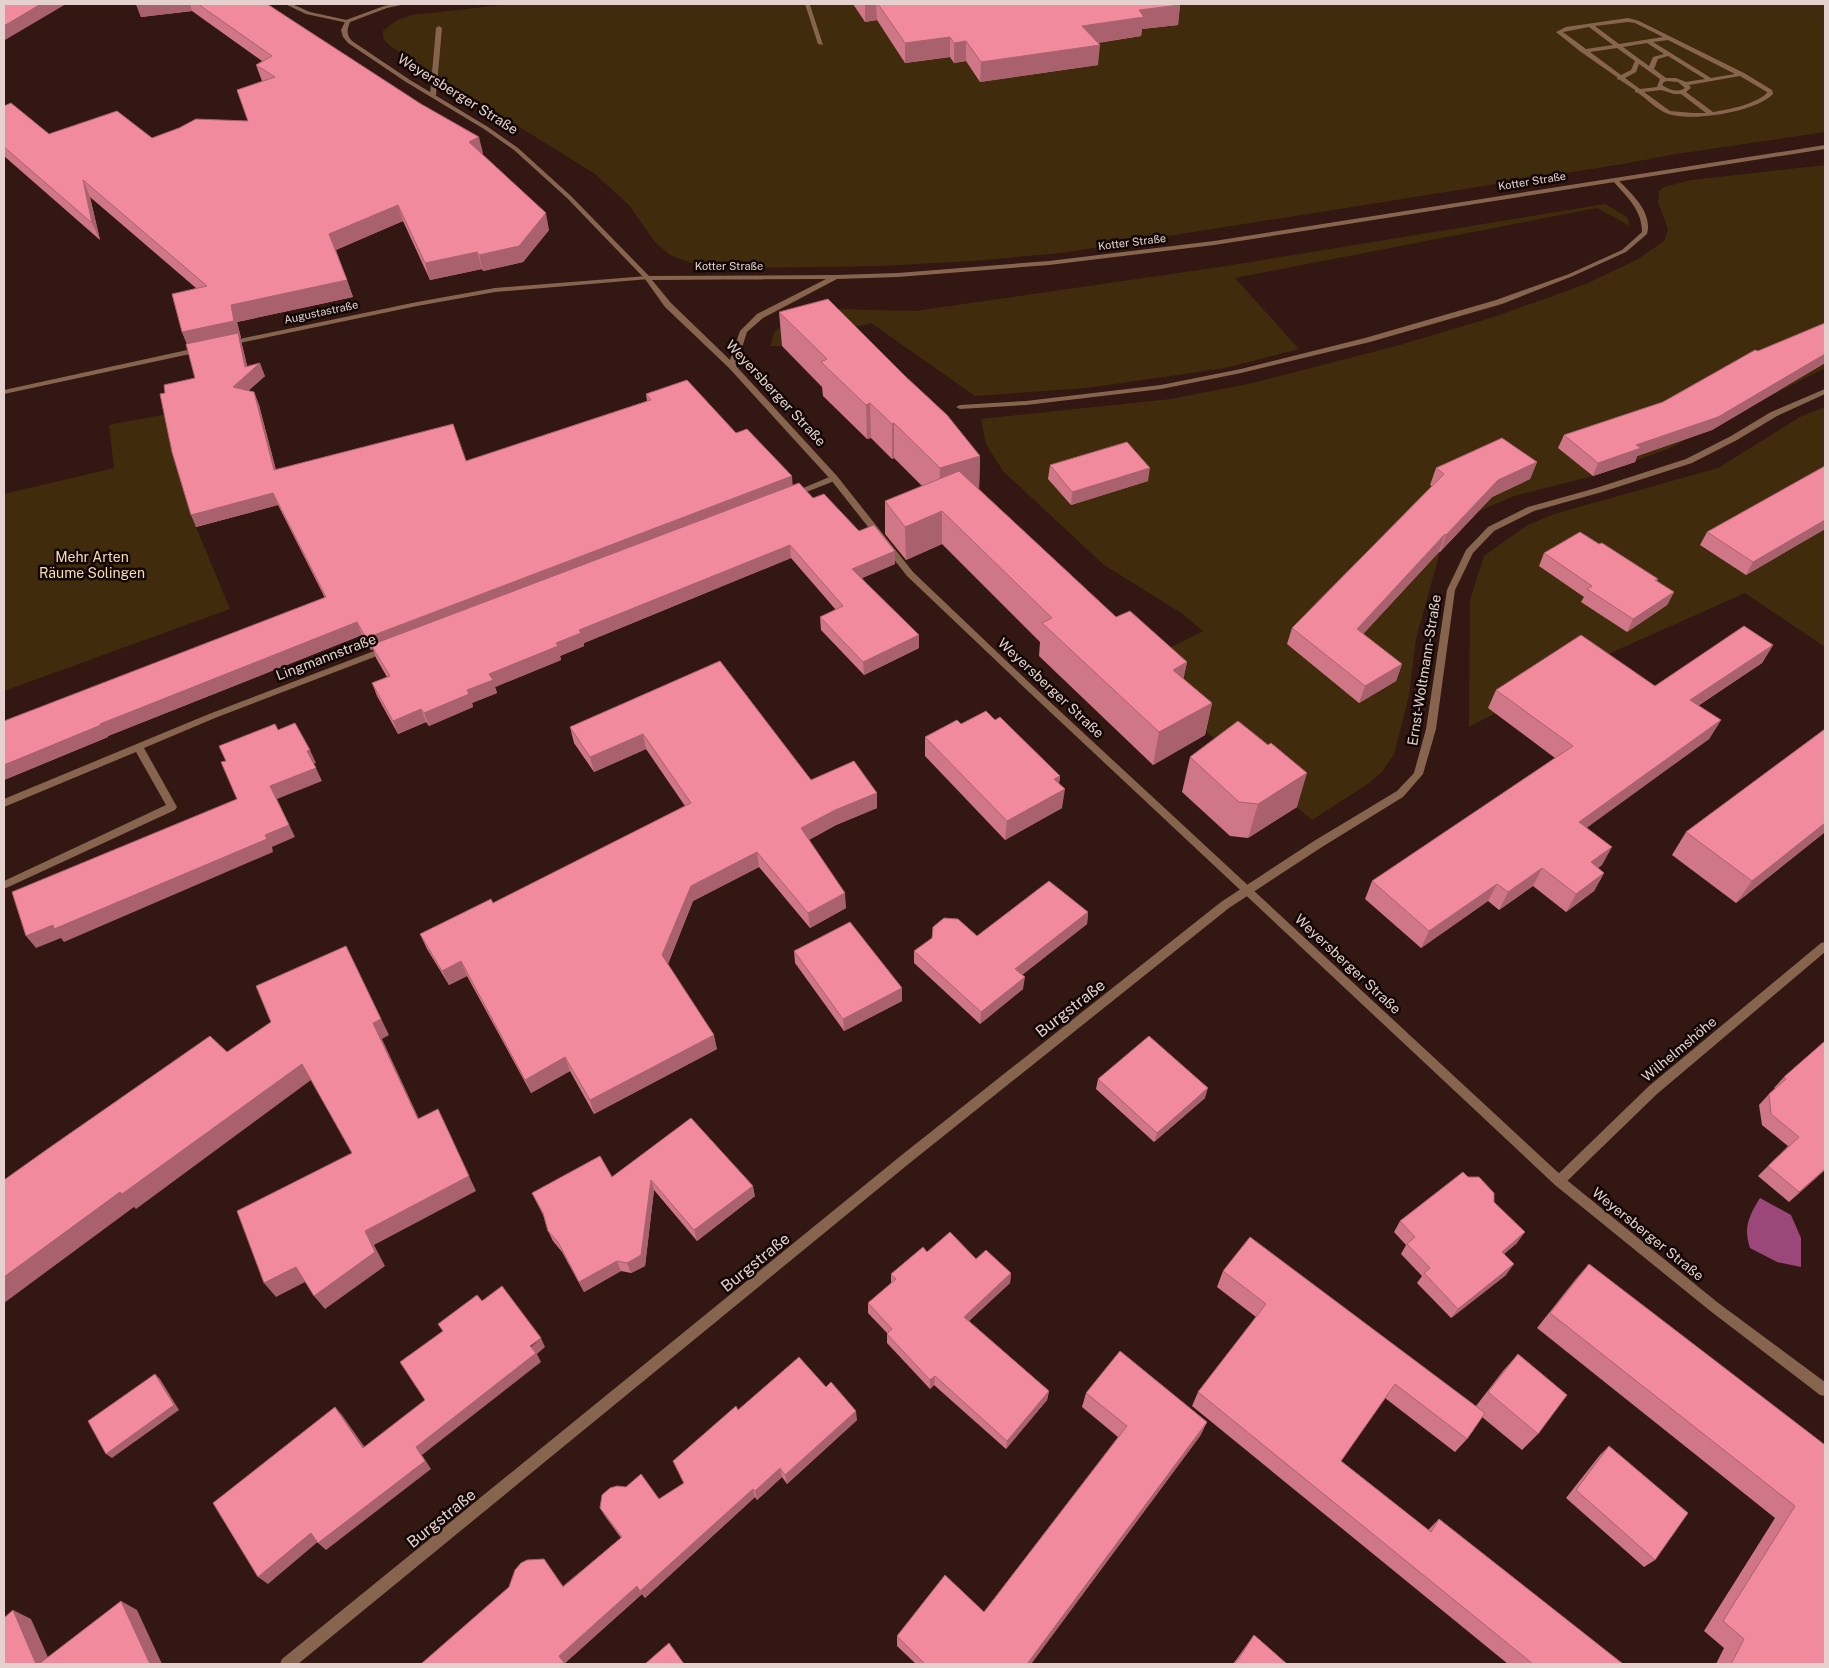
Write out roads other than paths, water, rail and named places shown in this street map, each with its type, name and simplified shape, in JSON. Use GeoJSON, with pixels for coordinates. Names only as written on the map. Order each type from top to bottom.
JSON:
{"type":"FeatureCollection","features":[{"type":"Feature","properties":{"kind":"street"},"geometry":{"type":"LineString","coordinates":[[288,4],[308,13],[348,21],[373,11],[403,4]]}},
{"type":"Feature","properties":{"kind":"street"},"geometry":{"type":"LineString","coordinates":[[807,5],[822,44]]}},
{"type":"Feature","properties":{"kind":"street"},"geometry":{"type":"LineString","coordinates":[[1633,20],[1670,38],[1767,88],[1770,92],[1768,96],[1713,115],[1682,115],[1668,112],[1619,78],[1559,32],[1590,25],[1633,20]]}},
{"type":"Feature","properties":{"kind":"street","name":"Weyersberger Straße"},"geometry":{"type":"LineString","coordinates":[[348,21],[344,30],[350,42],[408,82],[516,149],[568,197],[647,278],[668,305],[732,366],[834,478],[910,574],[1559,1181],[1713,1306],[1825,1390]]}},
{"type":"Feature","properties":{"kind":"street"},"geometry":{"type":"LineString","coordinates":[[1590,25],[1665,80]]}},
{"type":"Feature","properties":{"kind":"street"},"geometry":{"type":"LineString","coordinates":[[433,96],[438,28]]}},
{"type":"Feature","properties":{"kind":"street"},"geometry":{"type":"LineString","coordinates":[[1583,51],[1670,38]]}},
{"type":"Feature","properties":{"kind":"street"},"geometry":{"type":"LineString","coordinates":[[1647,41],[1711,80]]}},
{"type":"Feature","properties":{"kind":"street"},"geometry":{"type":"LineString","coordinates":[[1651,69],[1655,58],[1669,54]]}},
{"type":"Feature","properties":{"kind":"street"},"geometry":{"type":"LineString","coordinates":[[1619,78],[1634,71],[1638,60]]}},
{"type":"Feature","properties":{"kind":"street"},"geometry":{"type":"LineString","coordinates":[[1661,88],[1660,82],[1665,80],[1679,81],[1686,84],[1742,74]]}},
{"type":"Feature","properties":{"kind":"street"},"geometry":{"type":"LineString","coordinates":[[1637,91],[1661,88],[1673,92],[1682,92],[1687,90],[1686,84]]}},
{"type":"Feature","properties":{"kind":"street"},"geometry":{"type":"LineString","coordinates":[[1682,92],[1713,115]]}},
{"type":"Feature","properties":{"kind":"street","name":"Kotter Straße"},"geometry":{"type":"LineString","coordinates":[[647,278],[836,277],[957,271],[1109,256],[1214,243],[1825,147]]}},
{"type":"Feature","properties":{"kind":"street"},"geometry":{"type":"LineString","coordinates":[[960,407],[1109,394],[1212,378],[1367,340],[1499,302],[1571,275],[1624,252],[1645,233],[1644,218],[1638,205],[1615,180]]}},
{"type":"Feature","properties":{"kind":"street"},"geometry":{"type":"LineString","coordinates":[[732,366],[744,331],[760,316],[836,277]]}},
{"type":"Feature","properties":{"kind":"street","name":"Augustastraße"},"geometry":{"type":"LineString","coordinates":[[226,344],[416,304],[495,290],[647,278]]}},
{"type":"Feature","properties":{"kind":"street"},"geometry":{"type":"LineString","coordinates":[[4,392],[207,348]]}},
{"type":"Feature","properties":{"kind":"street","name":"Ernst-Woltmann-Straße"},"geometry":{"type":"LineString","coordinates":[[1247,890],[1400,794],[1418,774],[1431,729],[1451,590],[1469,552],[1491,528],[1531,509],[1689,461],[1774,414],[1825,391]]}},
{"type":"Feature","properties":{"kind":"street"},"geometry":{"type":"LineString","coordinates":[[783,497],[834,478]]}},
{"type":"Feature","properties":{"kind":"street","name":"Lingmannstraße"},"geometry":{"type":"LineString","coordinates":[[4,803],[212,716],[392,646]]}},
{"type":"Feature","properties":{"kind":"street"},"geometry":{"type":"LineString","coordinates":[[4,885],[172,807],[138,747]]}},
{"type":"Feature","properties":{"kind":"street","name":"Burgstraße"},"geometry":{"type":"LineString","coordinates":[[287,1664],[923,1146],[1247,890]]}},
{"type":"Feature","properties":{"kind":"street","name":"Wilhelmshöhe"},"geometry":{"type":"LineString","coordinates":[[1559,1181],[1653,1090],[1825,946]]}},
{"type":"Feature","properties":{"kind":"park label","name":"Mehr Arten Räume Solingen"},"geometry":{"type":"Point","coordinates":[92,566]}}]}
